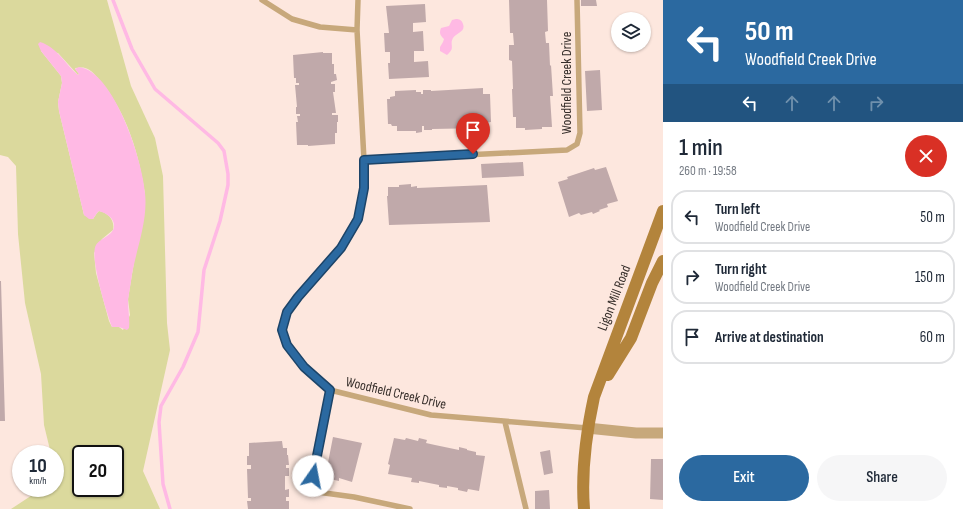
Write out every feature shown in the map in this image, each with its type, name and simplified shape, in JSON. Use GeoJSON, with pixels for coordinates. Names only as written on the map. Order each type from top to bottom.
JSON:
{"type":"FeatureCollection","features":[{"type":"Feature","properties":{"kind":"main road","name":"Ligon Mill Road"},"geometry":{"type":"LineString","coordinates":[[584,509],[583,469],[594,396],[663,211]]}},
{"type":"Feature","properties":{"kind":"main road","name":"Ligon Mill Road"},"geometry":{"type":"LineString","coordinates":[[594,396],[630,338],[652,283],[663,261]]}},
{"type":"Feature","properties":{"kind":"street"},"geometry":{"type":"LineString","coordinates":[[588,428],[636,433],[663,433]]}},
{"type":"Feature","properties":{"kind":"lane"},"geometry":{"type":"LineString","coordinates":[[262,0],[292,19],[320,27],[357,30]]}},
{"type":"Feature","properties":{"kind":"lane","name":"Woodfield Creek Drive"},"geometry":{"type":"LineString","coordinates":[[358,0],[357,30],[364,160],[364,188],[358,219],[341,248],[298,297],[287,312],[282,330],[287,345],[304,367],[330,390],[431,415],[588,428]]}},
{"type":"Feature","properties":{"kind":"lane","name":"Woodfield Creek Drive"},"geometry":{"type":"LineString","coordinates":[[364,160],[567,150],[577,144],[580,133],[577,0]]}},
{"type":"Feature","properties":{"kind":"lane"},"geometry":{"type":"LineString","coordinates":[[330,390],[310,491],[354,497],[410,509]]}},
{"type":"Feature","properties":{"kind":"lane"},"geometry":{"type":"LineString","coordinates":[[505,422],[526,509]]}},
{"type":"Feature","properties":{"kind":"shaded area"},"geometry":{"type":"Polygon","coordinates":[[[0,0],[107,0],[131,86],[155,138],[163,176],[167,323],[170,350],[143,471],[160,509],[11,509],[29,497],[64,497],[64,445],[49,445],[44,425],[41,374],[25,303],[18,234],[16,166],[8,157],[0,155],[0,0]],[[41,51],[61,76],[62,83],[58,102],[59,111],[84,215],[93,219],[99,211],[103,212],[110,218],[113,224],[113,230],[102,239],[94,253],[96,273],[109,321],[112,327],[119,327],[123,330],[130,315],[128,299],[145,194],[139,164],[125,121],[110,94],[89,70],[85,68],[75,68],[79,74],[78,75],[58,53],[41,51]]]}},
{"type":"Feature","properties":{"kind":"shaded area"},"geometry":{"type":"Polygon","coordinates":[[[456,19],[462,22],[464,27],[462,31],[454,36],[452,40],[452,48],[450,53],[447,55],[440,51],[440,47],[444,39],[440,34],[440,30],[441,28],[449,26],[452,20],[456,19]]]}},
{"type":"Feature","properties":{"kind":"shaded area"},"geometry":{"type":"Polygon","coordinates":[[[40,42],[46,44],[56,52],[78,75],[79,74],[75,69],[79,67],[92,72],[104,84],[115,100],[139,161],[146,203],[142,234],[132,274],[128,301],[129,328],[127,330],[119,327],[112,327],[106,310],[95,261],[94,251],[96,245],[110,234],[114,228],[114,222],[109,216],[99,211],[93,219],[89,219],[84,215],[59,111],[58,102],[62,83],[61,76],[41,51],[38,44],[40,42]]]}},
{"type":"Feature","properties":{"kind":"building"},"geometry":{"type":"Polygon","coordinates":[[[509,0],[547,0],[548,31],[545,32],[546,43],[549,43],[550,66],[551,65],[553,96],[550,96],[552,127],[525,130],[525,128],[516,128],[516,117],[513,117],[512,61],[509,60],[509,45],[514,45],[513,33],[510,33],[509,0]]]}},
{"type":"Feature","properties":{"kind":"building"},"geometry":{"type":"Polygon","coordinates":[[[581,0],[596,0],[597,6],[581,6],[581,0]]]}},
{"type":"Feature","properties":{"kind":"building"},"geometry":{"type":"Polygon","coordinates":[[[425,4],[426,22],[413,23],[413,32],[423,31],[424,51],[414,51],[414,62],[428,61],[429,77],[389,79],[388,63],[390,63],[390,52],[385,52],[384,33],[389,33],[386,6],[425,4]]]}},
{"type":"Feature","properties":{"kind":"building"},"geometry":{"type":"Polygon","coordinates":[[[323,52],[332,53],[332,64],[334,64],[334,74],[336,74],[337,80],[331,82],[331,84],[335,84],[335,92],[333,92],[336,113],[332,113],[332,115],[338,115],[335,144],[308,146],[297,145],[296,122],[298,122],[297,116],[300,116],[300,114],[296,114],[297,107],[295,85],[299,85],[299,83],[296,83],[296,78],[294,78],[293,55],[323,52]]]}},
{"type":"Feature","properties":{"kind":"building"},"geometry":{"type":"Polygon","coordinates":[[[600,70],[602,110],[587,111],[585,71],[600,70]]]}},
{"type":"Feature","properties":{"kind":"building"},"geometry":{"type":"Polygon","coordinates":[[[483,88],[483,94],[490,94],[491,122],[485,123],[485,128],[424,130],[424,126],[422,126],[422,132],[416,133],[416,131],[397,131],[397,126],[388,124],[387,99],[395,96],[395,91],[416,90],[416,92],[421,92],[421,94],[423,94],[423,90],[431,91],[483,88]]]}},
{"type":"Feature","properties":{"kind":"building"},"geometry":{"type":"Polygon","coordinates":[[[523,162],[524,176],[482,178],[481,164],[523,162]]]}},
{"type":"Feature","properties":{"kind":"building"},"geometry":{"type":"Polygon","coordinates":[[[606,167],[618,201],[607,204],[608,207],[593,214],[592,212],[581,215],[579,213],[569,217],[558,182],[568,179],[567,177],[594,168],[595,170],[606,167]]]}},
{"type":"Feature","properties":{"kind":"building"},"geometry":{"type":"Polygon","coordinates":[[[411,184],[411,187],[417,186],[417,188],[487,185],[490,222],[389,225],[387,196],[388,187],[399,187],[399,185],[411,184]]]}},
{"type":"Feature","properties":{"kind":"building"},"geometry":{"type":"Polygon","coordinates":[[[1,281],[5,421],[0,421],[1,281]]]}},
{"type":"Feature","properties":{"kind":"building"},"geometry":{"type":"Polygon","coordinates":[[[333,437],[362,443],[352,482],[339,478],[339,481],[325,478],[333,437]]]}},
{"type":"Feature","properties":{"kind":"building"},"geometry":{"type":"Polygon","coordinates":[[[394,438],[405,440],[406,438],[418,441],[419,438],[427,440],[426,443],[459,450],[459,447],[476,452],[476,455],[485,456],[479,491],[468,489],[467,492],[458,490],[458,488],[447,486],[447,488],[439,487],[439,485],[419,481],[419,483],[411,482],[412,478],[388,474],[390,465],[388,464],[394,438]]]}},
{"type":"Feature","properties":{"kind":"building"},"geometry":{"type":"Polygon","coordinates":[[[282,441],[283,448],[287,448],[288,455],[289,465],[286,465],[286,468],[289,468],[289,476],[285,476],[285,490],[289,489],[289,497],[286,497],[286,501],[289,501],[289,509],[248,509],[247,501],[251,501],[251,498],[248,498],[247,469],[251,469],[251,465],[247,465],[249,443],[282,441]]]}},
{"type":"Feature","properties":{"kind":"building"},"geometry":{"type":"Polygon","coordinates":[[[550,450],[553,473],[544,475],[540,452],[550,450]]]}},
{"type":"Feature","properties":{"kind":"building"},"geometry":{"type":"Polygon","coordinates":[[[651,459],[663,459],[663,500],[650,499],[651,459]]]}},
{"type":"Feature","properties":{"kind":"building"},"geometry":{"type":"Polygon","coordinates":[[[549,490],[550,509],[535,509],[535,491],[549,490]]]}},
{"type":"Feature","properties":{"kind":"waterway"},"geometry":{"type":"LineString","coordinates":[[113,0],[132,49],[155,89],[218,143],[224,151],[228,174],[228,185],[220,221],[204,270],[198,332],[183,367],[161,406],[159,422],[163,484],[170,509]]}},
{"type":"Feature","properties":{"kind":"route"},"geometry":{"type":"LineString","coordinates":[[313,476],[330,390],[304,367],[287,345],[282,330],[287,312],[298,297],[341,248],[358,219],[364,188],[364,160],[473,154]]}}]}
